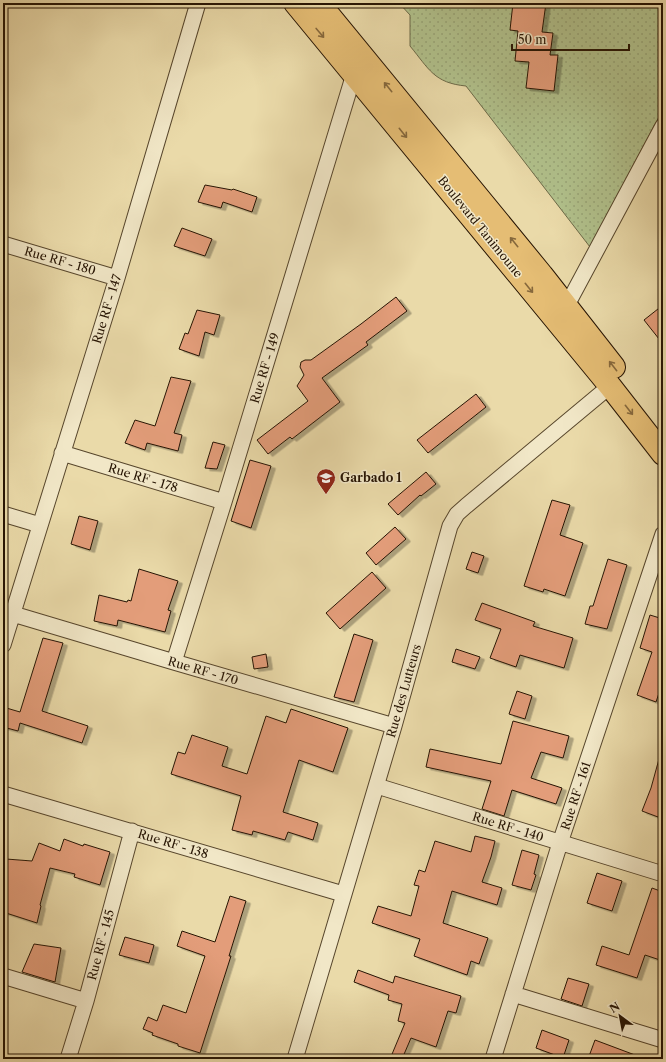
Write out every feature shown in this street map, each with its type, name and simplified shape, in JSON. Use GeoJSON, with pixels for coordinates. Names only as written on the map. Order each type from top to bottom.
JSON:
{"type":"FeatureCollection","features":[{"type":"Feature","properties":{"kind":"main road","name":"Boulevard Tanimoune"},"geometry":{"type":"LineString","coordinates":[[295,3],[610,386],[663,454]]}},
{"type":"Feature","properties":{"kind":"main road","name":"Boulevard Tanimoune"},"geometry":{"type":"LineString","coordinates":[[319,3],[542,275],[663,429]]}},
{"type":"Feature","properties":{"kind":"street","name":"Rue RF - 147"},"geometry":{"type":"LineString","coordinates":[[3,645],[116,278],[198,3]]}},
{"type":"Feature","properties":{"kind":"street","name":"Rue RF - 149"},"geometry":{"type":"LineString","coordinates":[[174,662],[354,74]]}},
{"type":"Feature","properties":{"kind":"street"},"geometry":{"type":"LineString","coordinates":[[566,307],[663,126]]}},
{"type":"Feature","properties":{"kind":"street","name":"Rue RF - 180"},"geometry":{"type":"LineString","coordinates":[[3,244],[116,278]]}},
{"type":"Feature","properties":{"kind":"street","name":"Rue des Lutteurs"},"geometry":{"type":"LineString","coordinates":[[295,1059],[377,786],[450,526],[457,514],[610,386]]}},
{"type":"Feature","properties":{"kind":"street","name":"Rue RF - 178"},"geometry":{"type":"LineString","coordinates":[[62,453],[224,502]]}},
{"type":"Feature","properties":{"kind":"street"},"geometry":{"type":"LineString","coordinates":[[3,514],[40,525]]}},
{"type":"Feature","properties":{"kind":"street","name":"Rue RF - 161"},"geometry":{"type":"LineString","coordinates":[[493,1059],[560,843],[663,534]]}},
{"type":"Feature","properties":{"kind":"street","name":"Rue RF - 170"},"geometry":{"type":"LineString","coordinates":[[13,614],[394,726]]}},
{"type":"Feature","properties":{"kind":"street","name":"Rue RF - 140"},"geometry":{"type":"LineString","coordinates":[[377,786],[663,874]]}},
{"type":"Feature","properties":{"kind":"street","name":"Rue RF - 138"},"geometry":{"type":"LineString","coordinates":[[3,794],[344,894]]}},
{"type":"Feature","properties":{"kind":"street","name":"Rue RF - 145"},"geometry":{"type":"LineString","coordinates":[[68,1059],[86,1002],[132,831]]}},
{"type":"Feature","properties":{"kind":"street"},"geometry":{"type":"LineString","coordinates":[[3,976],[86,1002]]}},
{"type":"Feature","properties":{"kind":"street"},"geometry":{"type":"LineString","coordinates":[[513,994],[663,1040]]}},
{"type":"Feature","properties":{"kind":"green space"},"geometry":{"type":"Polygon","coordinates":[[[399,3],[663,3],[663,109],[590,247],[466,86],[446,82],[433,74],[410,46],[410,15],[399,3]]]}},
{"type":"Feature","properties":{"kind":"building"},"geometry":{"type":"Polygon","coordinates":[[[513,3],[546,3],[542,32],[553,33],[550,55],[558,55],[554,91],[526,88],[529,62],[515,61],[518,31],[510,30],[513,3]]]}},
{"type":"Feature","properties":{"kind":"building"},"geometry":{"type":"Polygon","coordinates":[[[205,185],[233,189],[257,197],[252,212],[223,202],[221,208],[198,202],[205,185]]]}},
{"type":"Feature","properties":{"kind":"building"},"geometry":{"type":"Polygon","coordinates":[[[182,228],[212,239],[205,256],[174,246],[182,228]]]}},
{"type":"Feature","properties":{"kind":"building"},"geometry":{"type":"Polygon","coordinates":[[[396,297],[407,311],[366,342],[368,345],[322,378],[340,402],[292,439],[290,437],[268,454],[257,440],[308,401],[297,386],[304,375],[300,367],[301,362],[311,360],[396,297]]]}},
{"type":"Feature","properties":{"kind":"building"},"geometry":{"type":"Polygon","coordinates":[[[663,305],[663,344],[644,320],[663,305]]]}},
{"type":"Feature","properties":{"kind":"building"},"geometry":{"type":"Polygon","coordinates":[[[197,310],[220,315],[214,335],[205,332],[199,356],[179,349],[185,333],[188,334],[197,310]]]}},
{"type":"Feature","properties":{"kind":"building"},"geometry":{"type":"Polygon","coordinates":[[[171,377],[191,381],[174,433],[182,435],[178,451],[147,443],[145,450],[125,443],[135,420],[155,426],[171,377]]]}},
{"type":"Feature","properties":{"kind":"building"},"geometry":{"type":"Polygon","coordinates":[[[476,394],[486,407],[428,453],[417,440],[476,394]]]}},
{"type":"Feature","properties":{"kind":"building"},"geometry":{"type":"Polygon","coordinates":[[[213,442],[225,445],[217,469],[205,468],[213,442]]]}},
{"type":"Feature","properties":{"kind":"building"},"geometry":{"type":"Polygon","coordinates":[[[250,460],[271,466],[251,528],[231,521],[250,460]]]}},
{"type":"Feature","properties":{"kind":"building"},"geometry":{"type":"Polygon","coordinates":[[[426,472],[436,484],[421,496],[420,495],[398,515],[388,504],[426,472]]]}},
{"type":"Feature","properties":{"kind":"building"},"geometry":{"type":"Polygon","coordinates":[[[552,500],[570,505],[560,535],[583,543],[565,596],[544,589],[543,592],[524,586],[552,500]]]}},
{"type":"Feature","properties":{"kind":"building"},"geometry":{"type":"Polygon","coordinates":[[[79,516],[98,521],[90,550],[71,544],[79,516]]]}},
{"type":"Feature","properties":{"kind":"building"},"geometry":{"type":"Polygon","coordinates":[[[395,527],[406,539],[376,565],[366,553],[395,527]]]}},
{"type":"Feature","properties":{"kind":"building"},"geometry":{"type":"Polygon","coordinates":[[[472,552],[484,556],[478,573],[466,569],[472,552]]]}},
{"type":"Feature","properties":{"kind":"building"},"geometry":{"type":"Polygon","coordinates":[[[608,559],[627,565],[607,629],[585,624],[590,606],[593,606],[608,559]]]}},
{"type":"Feature","properties":{"kind":"building"},"geometry":{"type":"Polygon","coordinates":[[[139,569],[178,581],[168,610],[171,611],[165,632],[118,620],[117,626],[94,621],[99,595],[127,602],[128,600],[131,601],[139,569]]]}},
{"type":"Feature","properties":{"kind":"building"},"geometry":{"type":"Polygon","coordinates":[[[372,572],[386,588],[340,629],[326,613],[372,572]]]}},
{"type":"Feature","properties":{"kind":"building"},"geometry":{"type":"Polygon","coordinates":[[[482,603],[535,622],[533,626],[573,638],[564,668],[520,655],[516,667],[490,658],[501,629],[475,620],[482,603]]]}},
{"type":"Feature","properties":{"kind":"building"},"geometry":{"type":"Polygon","coordinates":[[[650,615],[663,619],[663,681],[656,702],[637,695],[652,652],[640,648],[650,615]]]}},
{"type":"Feature","properties":{"kind":"building"},"geometry":{"type":"Polygon","coordinates":[[[354,634],[373,640],[354,702],[334,697],[354,634]]]}},
{"type":"Feature","properties":{"kind":"building"},"geometry":{"type":"Polygon","coordinates":[[[43,638],[63,643],[42,711],[88,726],[82,743],[20,723],[18,731],[3,727],[3,707],[20,712],[43,638]]]}},
{"type":"Feature","properties":{"kind":"building"},"geometry":{"type":"Polygon","coordinates":[[[456,649],[480,657],[475,669],[452,662],[456,649]]]}},
{"type":"Feature","properties":{"kind":"building"},"geometry":{"type":"Polygon","coordinates":[[[266,654],[268,667],[254,669],[252,657],[266,654]]]}},
{"type":"Feature","properties":{"kind":"building"},"geometry":{"type":"Polygon","coordinates":[[[517,691],[532,696],[525,719],[509,714],[517,691]]]}},
{"type":"Feature","properties":{"kind":"building"},"geometry":{"type":"Polygon","coordinates":[[[291,709],[348,728],[333,772],[299,760],[283,812],[318,823],[313,840],[288,832],[285,840],[253,831],[252,835],[232,830],[241,796],[171,774],[178,752],[185,754],[192,735],[228,747],[222,766],[247,774],[266,716],[286,723],[291,709]]]}},
{"type":"Feature","properties":{"kind":"building"},"geometry":{"type":"Polygon","coordinates":[[[513,721],[569,736],[563,758],[541,752],[531,778],[562,788],[556,804],[512,790],[504,816],[482,809],[491,781],[426,767],[430,749],[501,764],[513,721]]]}},
{"type":"Feature","properties":{"kind":"building"},"geometry":{"type":"Polygon","coordinates":[[[659,759],[663,760],[663,802],[658,817],[642,811],[651,788],[659,759]]]}},
{"type":"Feature","properties":{"kind":"building"},"geometry":{"type":"Polygon","coordinates":[[[475,836],[495,841],[482,882],[502,888],[497,905],[452,891],[443,923],[488,938],[479,964],[471,961],[467,975],[414,956],[420,939],[372,923],[378,906],[411,916],[419,886],[414,885],[419,870],[425,872],[435,841],[471,852],[475,836]]]}},
{"type":"Feature","properties":{"kind":"building"},"geometry":{"type":"Polygon","coordinates":[[[64,839],[83,846],[84,844],[110,852],[100,885],[74,877],[75,874],[50,868],[40,905],[37,923],[3,912],[3,873],[6,859],[32,861],[39,843],[60,851],[64,839]]]}},
{"type":"Feature","properties":{"kind":"building"},"geometry":{"type":"Polygon","coordinates":[[[522,850],[539,855],[534,874],[536,875],[531,890],[512,885],[522,850]]]}},
{"type":"Feature","properties":{"kind":"building"},"geometry":{"type":"Polygon","coordinates":[[[597,873],[622,881],[612,911],[587,903],[597,873]]]}},
{"type":"Feature","properties":{"kind":"building"},"geometry":{"type":"Polygon","coordinates":[[[652,888],[663,892],[663,961],[645,955],[637,978],[596,965],[602,946],[629,955],[652,888]]]}},
{"type":"Feature","properties":{"kind":"building"},"geometry":{"type":"Polygon","coordinates":[[[230,896],[246,901],[229,956],[231,956],[200,1053],[178,1046],[178,1044],[152,1035],[153,1033],[143,1029],[148,1017],[157,1021],[163,1005],[186,1013],[205,956],[177,946],[182,931],[215,942],[230,896]]]}},
{"type":"Feature","properties":{"kind":"building"},"geometry":{"type":"Polygon","coordinates":[[[125,937],[154,945],[149,963],[119,955],[125,937]]]}},
{"type":"Feature","properties":{"kind":"building"},"geometry":{"type":"Polygon","coordinates":[[[34,944],[61,948],[55,982],[22,972],[34,944]]]}},
{"type":"Feature","properties":{"kind":"building"},"geometry":{"type":"Polygon","coordinates":[[[358,970],[393,983],[395,976],[461,996],[456,1013],[448,1011],[436,1047],[411,1038],[402,1059],[390,1059],[405,1023],[398,1021],[402,1004],[388,1000],[389,995],[354,982],[358,970]]]}},
{"type":"Feature","properties":{"kind":"building"},"geometry":{"type":"Polygon","coordinates":[[[568,978],[589,984],[582,1006],[561,999],[568,978]]]}},
{"type":"Feature","properties":{"kind":"building"},"geometry":{"type":"Polygon","coordinates":[[[542,1030],[569,1040],[563,1058],[536,1048],[542,1030]]]}},
{"type":"Feature","properties":{"kind":"building"},"geometry":{"type":"Polygon","coordinates":[[[595,1040],[643,1058],[588,1059],[595,1040]]]}},
{"type":"Feature","properties":{"kind":"place","name":"Garbado 1"},"geometry":{"type":"Point","coordinates":[326,495]}}]}
